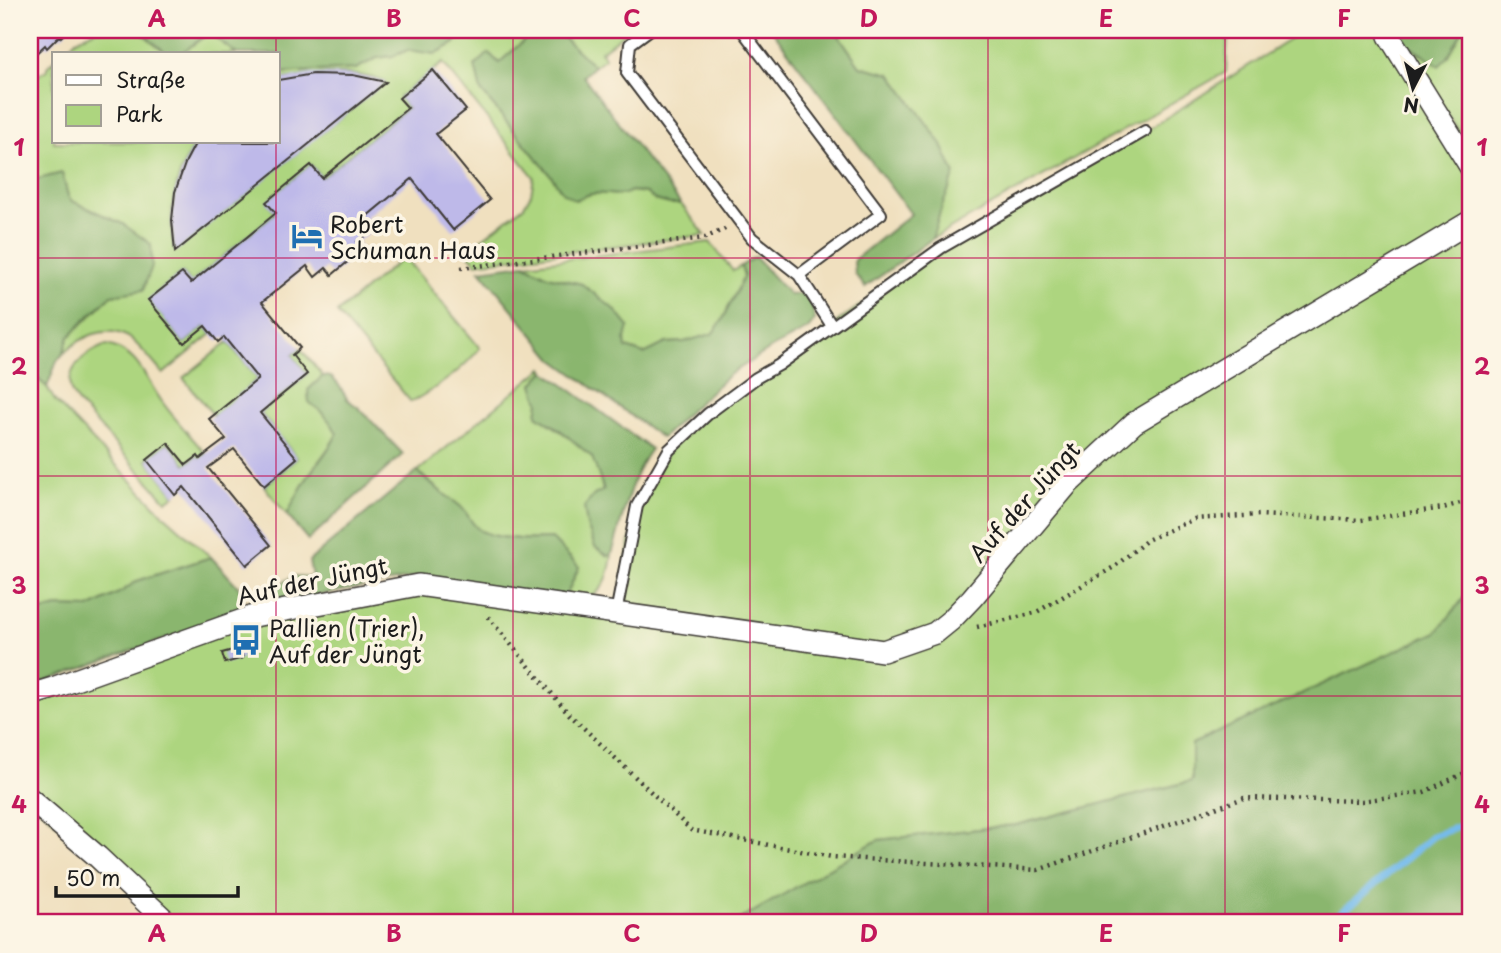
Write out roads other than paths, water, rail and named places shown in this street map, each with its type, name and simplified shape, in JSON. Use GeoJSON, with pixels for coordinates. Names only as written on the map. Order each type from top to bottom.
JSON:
{"type":"FeatureCollection","features":[{"type":"Feature","properties":{"kind":"street"},"geometry":{"type":"LineString","coordinates":[[1389,30],[1389,36],[1471,168]]}},
{"type":"Feature","properties":{"kind":"street","name":"Auf der Jüngt"},"geometry":{"type":"LineString","coordinates":[[30,695],[254,616],[418,585],[883,650],[934,633],[951,620],[1067,485],[1134,423],[1471,221]]}},
{"type":"Feature","properties":{"kind":"street"},"geometry":{"type":"LineString","coordinates":[[30,799],[98,857],[168,923]]}},
{"type":"Feature","properties":{"kind":"lane"},"geometry":{"type":"LineString","coordinates":[[649,30],[630,44],[627,74],[752,237],[799,275],[832,326]]}},
{"type":"Feature","properties":{"kind":"lane"},"geometry":{"type":"LineString","coordinates":[[742,30],[881,214],[799,275]]}},
{"type":"Feature","properties":{"kind":"lane"},"geometry":{"type":"LineString","coordinates":[[616,613],[637,506],[669,450],[709,413],[941,248],[1144,131]]}},
{"type":"Feature","properties":{"kind":"waterway"},"geometry":{"type":"LineString","coordinates":[[1329,923],[1433,836],[1471,822]]}},
{"type":"Feature","properties":{"kind":"place","name":"Robert Schuman Haus"},"geometry":{"type":"Point","coordinates":[307,236]}},
{"type":"Feature","properties":{"kind":"place","name":"Pallien (Trier), Auf der Jüngt"},"geometry":{"type":"Point","coordinates":[246,640]}}]}
